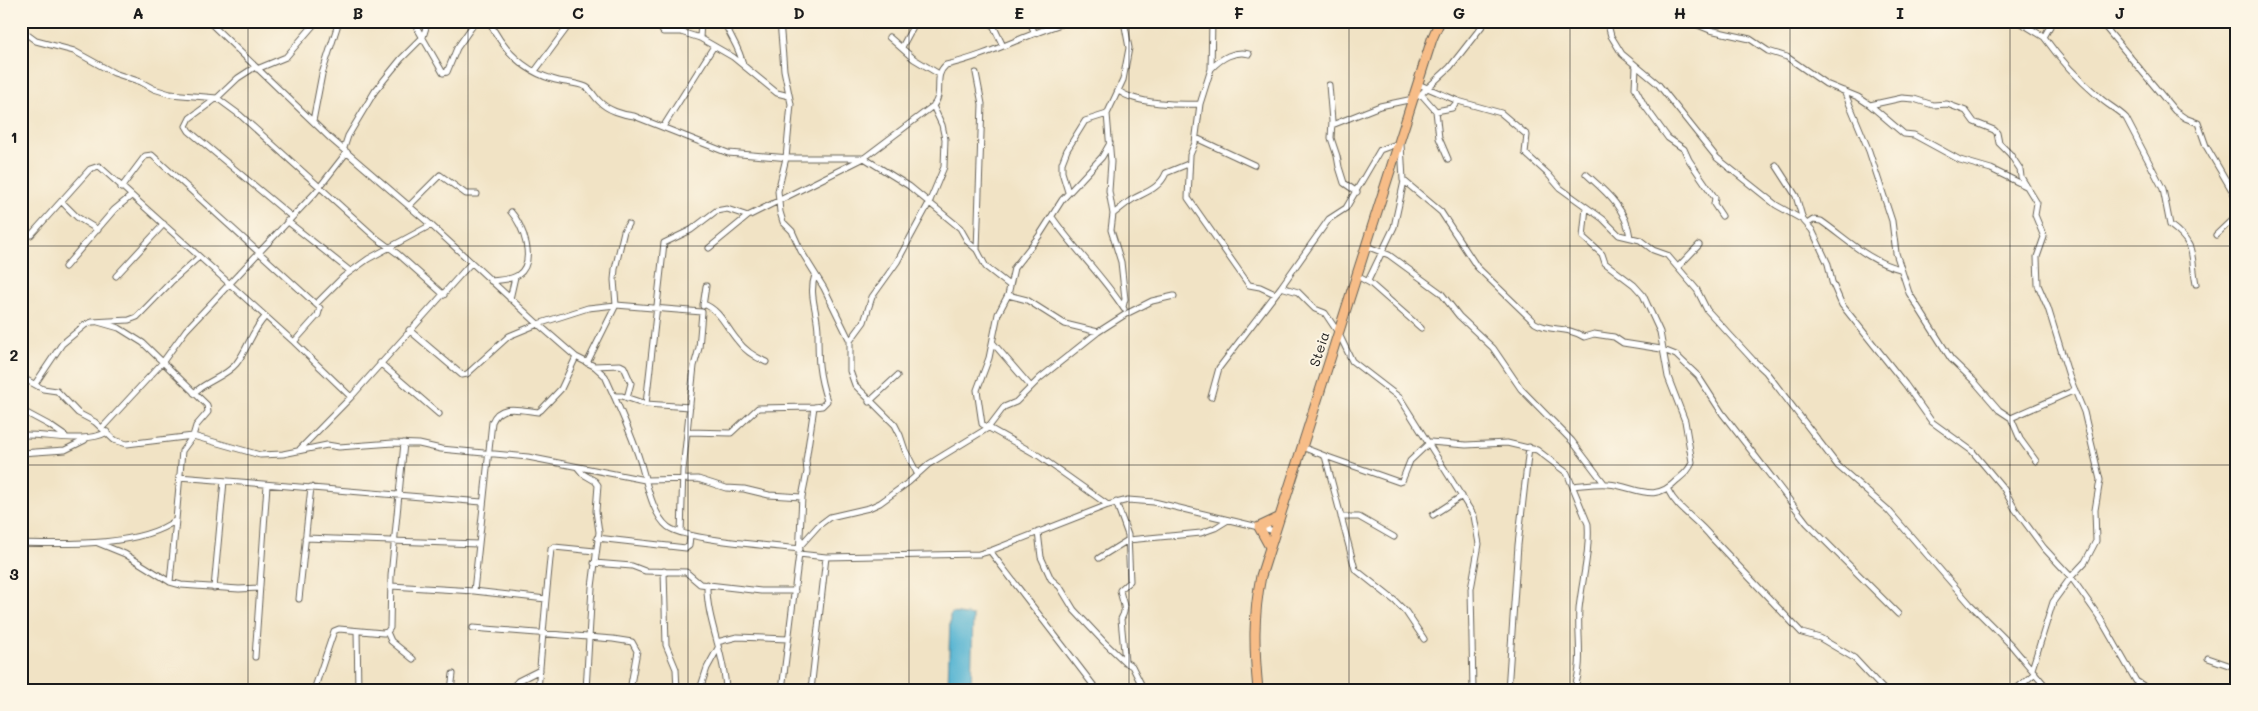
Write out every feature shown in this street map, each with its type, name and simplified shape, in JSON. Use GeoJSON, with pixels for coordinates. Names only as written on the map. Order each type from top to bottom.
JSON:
{"type":"FeatureCollection","features":[{"type":"Feature","properties":{"kind":"main road","name":"Steia"},"geometry":{"type":"LineString","coordinates":[[1258,690],[1253,639],[1257,595],[1270,547],[1400,141],[1417,97],[1418,84],[1440,21]]}},
{"type":"Feature","properties":{"kind":"main road"},"geometry":{"type":"LineString","coordinates":[[1270,547],[1259,527],[1278,518]]}},
{"type":"Feature","properties":{"kind":"street"},"geometry":{"type":"LineString","coordinates":[[208,21],[330,138],[431,225],[510,299],[576,357],[594,366],[605,376],[641,461],[645,480],[662,522],[669,528],[690,536],[800,550],[826,557],[972,554],[990,551],[1116,502],[1140,500],[1275,531]]}},
{"type":"Feature","properties":{"kind":"street"},"geometry":{"type":"LineString","coordinates":[[306,21],[314,23],[300,43],[286,57],[256,68],[238,78],[217,98],[190,118],[186,122],[187,129],[350,271]]}},
{"type":"Feature","properties":{"kind":"street"},"geometry":{"type":"LineString","coordinates":[[313,120],[322,74],[339,21]]}},
{"type":"Feature","properties":{"kind":"street"},"geometry":{"type":"LineString","coordinates":[[413,21],[442,71],[445,72],[457,48],[476,21]]}},
{"type":"Feature","properties":{"kind":"street"},"geometry":{"type":"LineString","coordinates":[[21,453],[64,450],[85,440],[101,436],[162,363],[186,330],[230,285],[319,186],[346,150],[348,136],[375,91],[401,59],[423,37],[428,21]]}},
{"type":"Feature","properties":{"kind":"street"},"geometry":{"type":"LineString","coordinates":[[489,21],[501,44],[516,59],[535,71],[554,80],[584,86],[592,92],[600,103],[624,115],[634,116],[728,153],[786,158],[864,158],[903,181],[960,228],[968,242],[977,250],[986,268],[1010,285]]}},
{"type":"Feature","properties":{"kind":"street"},"geometry":{"type":"LineString","coordinates":[[535,71],[572,21]]}},
{"type":"Feature","properties":{"kind":"street"},"geometry":{"type":"LineString","coordinates":[[657,21],[665,34],[681,32],[700,38],[744,65],[777,93],[789,96]]}},
{"type":"Feature","properties":{"kind":"street"},"geometry":{"type":"LineString","coordinates":[[700,38],[701,21]]}},
{"type":"Feature","properties":{"kind":"street"},"geometry":{"type":"LineString","coordinates":[[724,21],[740,51],[744,65]]}},
{"type":"Feature","properties":{"kind":"street"},"geometry":{"type":"LineString","coordinates":[[780,21],[784,70],[791,111],[786,158],[778,187],[779,210],[783,222],[792,231],[850,341],[851,378],[854,384],[869,402],[895,425],[904,450],[917,473]]}},
{"type":"Feature","properties":{"kind":"street"},"geometry":{"type":"LineString","coordinates":[[902,48],[916,21]]}},
{"type":"Feature","properties":{"kind":"street"},"geometry":{"type":"LineString","coordinates":[[990,21],[1003,46]]}},
{"type":"Feature","properties":{"kind":"street"},"geometry":{"type":"LineString","coordinates":[[1030,21],[1034,32]]}},
{"type":"Feature","properties":{"kind":"street"},"geometry":{"type":"LineString","coordinates":[[709,248],[748,216],[864,158],[933,106],[940,95],[939,74],[946,65],[973,59],[1034,32],[1071,21]]}},
{"type":"Feature","properties":{"kind":"street"},"geometry":{"type":"LineString","coordinates":[[1123,307],[1125,299],[1121,262],[1111,230],[1113,214],[1109,191],[1111,162],[1107,114],[1119,91],[1129,48],[1124,21]]}},
{"type":"Feature","properties":{"kind":"street"},"geometry":{"type":"LineString","coordinates":[[1212,21],[1211,69],[1200,104],[1196,138],[1188,164],[1189,201],[1206,222],[1225,253],[1238,267],[1249,285],[1260,286],[1275,294]]}},
{"type":"Feature","properties":{"kind":"street"},"geometry":{"type":"LineString","coordinates":[[1332,125],[1380,106],[1417,97],[1450,67],[1486,21]]}},
{"type":"Feature","properties":{"kind":"street"},"geometry":{"type":"LineString","coordinates":[[1607,21],[1618,49],[1636,67],[1658,84],[1687,122],[1720,160],[1776,205],[1805,222],[1821,221],[1867,256],[1886,265],[1900,268]]}},
{"type":"Feature","properties":{"kind":"street"},"geometry":{"type":"LineString","coordinates":[[1688,21],[1710,30],[1753,40],[1765,50],[1787,57],[1826,84],[1870,105],[1901,132],[1914,136],[1960,160],[1991,169],[2026,186]]}},
{"type":"Feature","properties":{"kind":"street"},"geometry":{"type":"LineString","coordinates":[[2018,21],[2044,37],[2055,53],[2097,96],[2117,109],[2126,118],[2163,189],[2170,225],[2182,234],[2194,257],[2196,284]]}},
{"type":"Feature","properties":{"kind":"street"},"geometry":{"type":"LineString","coordinates":[[2044,37],[2053,21]]}},
{"type":"Feature","properties":{"kind":"street"},"geometry":{"type":"LineString","coordinates":[[2100,21],[2175,111],[2185,118],[2198,123],[2206,146],[2237,199]]}},
{"type":"Feature","properties":{"kind":"street"},"geometry":{"type":"LineString","coordinates":[[21,30],[26,35],[44,44],[74,51],[114,73],[141,82],[154,89],[170,94],[217,98],[240,115],[444,295]]}},
{"type":"Feature","properties":{"kind":"street"},"geometry":{"type":"LineString","coordinates":[[21,41],[26,35]]}},
{"type":"Feature","properties":{"kind":"street"},"geometry":{"type":"LineString","coordinates":[[890,37],[914,59],[939,74]]}},
{"type":"Feature","properties":{"kind":"street"},"geometry":{"type":"LineString","coordinates":[[663,127],[714,46]]}},
{"type":"Feature","properties":{"kind":"street"},"geometry":{"type":"LineString","coordinates":[[1211,69],[1219,61],[1238,53],[1249,54]]}},
{"type":"Feature","properties":{"kind":"street"},"geometry":{"type":"LineString","coordinates":[[1636,67],[1634,84],[1644,105],[1668,138],[1684,149],[1689,160],[1715,198],[1714,204],[1722,216]]}},
{"type":"Feature","properties":{"kind":"street"},"geometry":{"type":"LineString","coordinates":[[976,73],[982,104],[977,250]]}},
{"type":"Feature","properties":{"kind":"street"},"geometry":{"type":"LineString","coordinates":[[1418,84],[1458,102],[1501,113],[1516,128],[1526,133],[1528,137],[1525,153],[1560,188],[1603,219],[1619,235],[1640,240],[1653,250],[1665,253],[1697,290],[1707,310],[1766,372],[1838,466],[1888,510],[1970,604],[2034,671],[2049,690]]}},
{"type":"Feature","properties":{"kind":"street"},"geometry":{"type":"LineString","coordinates":[[1328,85],[1332,125],[1331,138],[1343,181],[1357,192]]}},
{"type":"Feature","properties":{"kind":"street"},"geometry":{"type":"LineString","coordinates":[[1119,91],[1125,96],[1151,103],[1200,104]]}},
{"type":"Feature","properties":{"kind":"street"},"geometry":{"type":"LineString","coordinates":[[1844,91],[1869,151],[1892,221],[1895,247],[1909,293],[1951,359],[1974,381],[1999,410],[2011,418],[2020,439],[2036,461]]}},
{"type":"Feature","properties":{"kind":"street"},"geometry":{"type":"LineString","coordinates":[[1417,97],[1436,111],[1452,108],[1458,102]]}},
{"type":"Feature","properties":{"kind":"street"},"geometry":{"type":"LineString","coordinates":[[1870,105],[1902,98],[1914,99],[1933,105],[1947,104],[1966,110],[1974,122],[1994,130],[1999,144],[2010,154],[2020,169],[2026,186],[2037,203],[2035,215],[2044,234],[2037,257],[2038,285],[2074,390],[2084,412],[2100,480],[2095,510],[2096,541],[2085,562],[2057,595],[2050,609],[2034,671],[2015,690]]}},
{"type":"Feature","properties":{"kind":"street"},"geometry":{"type":"LineString","coordinates":[[850,341],[864,322],[872,296],[897,262],[930,203],[944,167],[946,156],[942,125],[933,106]]}},
{"type":"Feature","properties":{"kind":"street"},"geometry":{"type":"LineString","coordinates":[[1436,111],[1439,138],[1448,159]]}},
{"type":"Feature","properties":{"kind":"street"},"geometry":{"type":"LineString","coordinates":[[1068,192],[1062,172],[1062,163],[1067,150],[1085,122],[1107,114]]}},
{"type":"Feature","properties":{"kind":"street"},"geometry":{"type":"LineString","coordinates":[[1196,138],[1254,165]]}},
{"type":"Feature","properties":{"kind":"street"},"geometry":{"type":"LineString","coordinates":[[1211,397],[1219,368],[1281,287],[1328,219],[1346,208],[1380,150],[1400,141],[1402,177],[1404,181],[1441,212],[1477,267],[1535,323],[1542,326],[1572,330],[1584,337],[1594,334],[1614,337],[1623,343],[1662,349],[1676,355],[1695,373],[1722,413],[1807,523],[1898,614]]}},
{"type":"Feature","properties":{"kind":"street"},"geometry":{"type":"LineString","coordinates":[[1108,505],[1039,456],[988,428],[980,421],[977,396],[993,343],[998,314],[1008,295],[1016,263],[1036,240],[1068,192],[1100,159],[1110,142]]}},
{"type":"Feature","properties":{"kind":"street"},"geometry":{"type":"LineString","coordinates":[[121,188],[145,156],[152,155],[260,251],[320,308],[320,312],[294,342]]}},
{"type":"Feature","properties":{"kind":"street"},"geometry":{"type":"LineString","coordinates":[[1113,214],[1131,200],[1147,193],[1163,180],[1166,173],[1188,164]]}},
{"type":"Feature","properties":{"kind":"street"},"geometry":{"type":"LineString","coordinates":[[1776,165],[1796,196],[1805,222],[1814,233],[1828,264],[1832,282],[1842,304],[1932,422],[1972,451],[2004,489],[2014,509],[2044,548],[2071,577],[2100,618],[2136,681],[2150,690]]}},
{"type":"Feature","properties":{"kind":"street"},"geometry":{"type":"LineString","coordinates":[[21,236],[31,235],[90,169],[97,166],[102,168],[121,188],[164,224],[294,342],[351,397]]}},
{"type":"Feature","properties":{"kind":"street"},"geometry":{"type":"LineString","coordinates":[[1586,174],[1613,198],[1628,226],[1630,237]]}},
{"type":"Feature","properties":{"kind":"street"},"geometry":{"type":"LineString","coordinates":[[409,206],[440,175],[466,194],[477,194]]}},
{"type":"Feature","properties":{"kind":"street"},"geometry":{"type":"LineString","coordinates":[[21,180],[26,176]]}},
{"type":"Feature","properties":{"kind":"street"},"geometry":{"type":"LineString","coordinates":[[1368,282],[1396,220],[1404,181]]}},
{"type":"Feature","properties":{"kind":"street"},"geometry":{"type":"LineString","coordinates":[[65,267],[114,210],[130,196]]}},
{"type":"Feature","properties":{"kind":"street"},"geometry":{"type":"LineString","coordinates":[[62,202],[77,218],[98,230]]}},
{"type":"Feature","properties":{"kind":"street"},"geometry":{"type":"LineString","coordinates":[[1573,486],[1604,484],[1651,493],[1668,490],[1690,467],[1692,462],[1685,421],[1668,377],[1659,329],[1640,290],[1605,262],[1602,254],[1583,237],[1586,207]]}},
{"type":"Feature","properties":{"kind":"street"},"geometry":{"type":"LineString","coordinates":[[646,404],[655,308],[664,246],[667,240],[691,230],[716,211],[727,209],[748,216]]}},
{"type":"Feature","properties":{"kind":"street"},"geometry":{"type":"LineString","coordinates":[[510,299],[515,277],[523,269],[528,256],[520,224],[511,212]]}},
{"type":"Feature","properties":{"kind":"street"},"geometry":{"type":"LineString","coordinates":[[2216,235],[2237,215]]}},
{"type":"Feature","properties":{"kind":"street"},"geometry":{"type":"LineString","coordinates":[[1052,217],[1080,254],[1110,288],[1126,314]]}},
{"type":"Feature","properties":{"kind":"street"},"geometry":{"type":"LineString","coordinates":[[116,276],[164,224]]}},
{"type":"Feature","properties":{"kind":"street"},"geometry":{"type":"LineString","coordinates":[[587,363],[616,305],[615,269],[624,231],[628,224]]}},
{"type":"Feature","properties":{"kind":"street"},"geometry":{"type":"LineString","coordinates":[[316,304],[350,271],[388,247],[431,225]]}},
{"type":"Feature","properties":{"kind":"street"},"geometry":{"type":"LineString","coordinates":[[1366,246],[1389,254],[1441,293],[1459,316],[1494,348],[1521,389],[1572,441],[1604,484]]}},
{"type":"Feature","properties":{"kind":"street"},"geometry":{"type":"LineString","coordinates":[[1678,267],[1699,246]]}},
{"type":"Feature","properties":{"kind":"street"},"geometry":{"type":"LineString","coordinates":[[35,384],[62,344],[88,323],[129,320],[137,317],[171,282],[199,257]]}},
{"type":"Feature","properties":{"kind":"street"},"geometry":{"type":"LineString","coordinates":[[300,449],[351,397],[471,263]]}},
{"type":"Feature","properties":{"kind":"street"},"geometry":{"type":"LineString","coordinates":[[688,432],[731,433],[758,408],[814,407],[822,406],[827,401],[818,364],[818,334],[813,301],[813,281],[815,275]]}},
{"type":"Feature","properties":{"kind":"street"},"geometry":{"type":"LineString","coordinates":[[1357,276],[1368,282],[1420,328]]}},
{"type":"Feature","properties":{"kind":"street"},"geometry":{"type":"LineString","coordinates":[[491,281],[515,277]]}},
{"type":"Feature","properties":{"kind":"street"},"geometry":{"type":"LineString","coordinates":[[681,533],[683,479],[694,366],[700,348],[706,286]]}},
{"type":"Feature","properties":{"kind":"street"},"geometry":{"type":"LineString","coordinates":[[1281,287],[1300,294],[1326,315],[1339,334],[1352,361],[1400,398],[1474,516],[1478,535],[1471,589],[1473,690]]}},
{"type":"Feature","properties":{"kind":"street"},"geometry":{"type":"LineString","coordinates":[[1008,295],[1027,300],[1065,324],[1098,332]]}},
{"type":"Feature","properties":{"kind":"street"},"geometry":{"type":"LineString","coordinates":[[800,550],[818,526],[830,517],[869,508],[880,503],[909,482],[917,473],[988,428],[1003,408],[1016,402],[1031,387],[1098,332],[1126,314],[1152,301],[1174,296]]}},
{"type":"Feature","properties":{"kind":"street"},"geometry":{"type":"LineString","coordinates":[[703,304],[715,310],[738,343],[748,352],[766,362]]}},
{"type":"Feature","properties":{"kind":"street"},"geometry":{"type":"LineString","coordinates":[[409,330],[462,375],[467,374],[509,336],[538,324],[588,308],[616,305],[702,312]]}},
{"type":"Feature","properties":{"kind":"street"},"geometry":{"type":"LineString","coordinates":[[194,393],[201,386],[234,366],[241,357],[254,328],[265,317]]}},
{"type":"Feature","properties":{"kind":"street"},"geometry":{"type":"LineString","coordinates":[[98,322],[119,328],[143,343],[208,408],[205,417],[196,426],[193,436],[182,448],[170,582]]}},
{"type":"Feature","properties":{"kind":"street"},"geometry":{"type":"LineString","coordinates":[[993,343],[1031,387]]}},
{"type":"Feature","properties":{"kind":"street"},"geometry":{"type":"LineString","coordinates":[[474,591],[482,502],[492,422],[495,415],[506,409],[541,410],[561,388],[576,357]]}},
{"type":"Feature","properties":{"kind":"street"},"geometry":{"type":"LineString","coordinates":[[380,363],[439,414]]}},
{"type":"Feature","properties":{"kind":"street"},"geometry":{"type":"LineString","coordinates":[[594,366],[624,366],[631,383],[627,398]]}},
{"type":"Feature","properties":{"kind":"street"},"geometry":{"type":"LineString","coordinates":[[869,402],[897,376]]}},
{"type":"Feature","properties":{"kind":"street"},"geometry":{"type":"LineString","coordinates":[[21,377],[43,389],[57,391],[78,412],[105,430],[114,440],[127,444],[193,436],[260,455],[283,454],[327,445],[339,447],[404,443],[419,444],[441,449],[528,457],[645,480],[698,479],[726,488],[744,489],[769,495],[802,496]]}},
{"type":"Feature","properties":{"kind":"street"},"geometry":{"type":"LineString","coordinates":[[2011,418],[2074,390]]}},
{"type":"Feature","properties":{"kind":"street"},"geometry":{"type":"LineString","coordinates":[[614,396],[646,404],[690,407]]}},
{"type":"Feature","properties":{"kind":"street"},"geometry":{"type":"LineString","coordinates":[[782,690],[800,550],[802,496],[807,472],[806,461],[814,407]]}},
{"type":"Feature","properties":{"kind":"street"},"geometry":{"type":"LineString","coordinates":[[21,410],[65,436]]}},
{"type":"Feature","properties":{"kind":"street"},"geometry":{"type":"LineString","coordinates":[[21,435],[65,436],[85,440]]}},
{"type":"Feature","properties":{"kind":"street"},"geometry":{"type":"LineString","coordinates":[[1302,447],[1400,482],[1410,461],[1428,444],[1433,442],[1466,445],[1508,443],[1529,447],[1546,455],[1567,473],[1588,524],[1589,542],[1579,612],[1578,672],[1574,690]]}},
{"type":"Feature","properties":{"kind":"street"},"geometry":{"type":"LineString","coordinates":[[387,632],[390,628],[391,586],[404,443]]}},
{"type":"Feature","properties":{"kind":"street"},"geometry":{"type":"LineString","coordinates":[[1508,690],[1518,545],[1529,447]]}},
{"type":"Feature","properties":{"kind":"street"},"geometry":{"type":"LineString","coordinates":[[1325,456],[1355,569],[1406,612],[1424,639]]}},
{"type":"Feature","properties":{"kind":"street"},"geometry":{"type":"LineString","coordinates":[[578,468],[583,474],[597,483],[596,511],[599,530],[594,563],[586,690]]}},
{"type":"Feature","properties":{"kind":"street"},"geometry":{"type":"LineString","coordinates":[[179,477],[482,502]]}},
{"type":"Feature","properties":{"kind":"street"},"geometry":{"type":"LineString","coordinates":[[214,588],[224,481]]}},
{"type":"Feature","properties":{"kind":"street"},"geometry":{"type":"LineString","coordinates":[[255,657],[267,485]]}},
{"type":"Feature","properties":{"kind":"street"},"geometry":{"type":"LineString","coordinates":[[299,598],[312,487]]}},
{"type":"Feature","properties":{"kind":"street"},"geometry":{"type":"LineString","coordinates":[[1668,490],[1673,499],[1701,524],[1711,537],[1802,633],[1820,638],[1854,658],[1884,690]]}},
{"type":"Feature","properties":{"kind":"street"},"geometry":{"type":"LineString","coordinates":[[1433,515],[1462,496]]}},
{"type":"Feature","properties":{"kind":"street"},"geometry":{"type":"LineString","coordinates":[[1116,502],[1126,528],[1128,540],[1130,581],[1120,590],[1126,608],[1125,613],[1120,619],[1125,662]]}},
{"type":"Feature","properties":{"kind":"street"},"geometry":{"type":"LineString","coordinates":[[1341,517],[1359,517],[1394,537]]}},
{"type":"Feature","properties":{"kind":"street"},"geometry":{"type":"LineString","coordinates":[[21,543],[48,545],[98,543],[157,530],[176,520]]}},
{"type":"Feature","properties":{"kind":"street"},"geometry":{"type":"LineString","coordinates":[[1098,558],[1128,540],[1201,533],[1215,528],[1228,520]]}},
{"type":"Feature","properties":{"kind":"street"},"geometry":{"type":"LineString","coordinates":[[1038,532],[1041,557],[1051,579],[1060,587],[1074,610],[1125,662],[1132,666],[1137,672],[1144,690]]}},
{"type":"Feature","properties":{"kind":"street"},"geometry":{"type":"LineString","coordinates":[[597,538],[686,548],[689,546],[690,536]]}},
{"type":"Feature","properties":{"kind":"street"},"geometry":{"type":"LineString","coordinates":[[305,538],[478,544]]}},
{"type":"Feature","properties":{"kind":"street"},"geometry":{"type":"LineString","coordinates":[[98,543],[125,554],[170,582],[188,587],[259,588]]}},
{"type":"Feature","properties":{"kind":"street"},"geometry":{"type":"LineString","coordinates":[[538,690],[552,547],[595,551]]}},
{"type":"Feature","properties":{"kind":"street"},"geometry":{"type":"LineString","coordinates":[[990,551],[1097,690]]}},
{"type":"Feature","properties":{"kind":"street"},"geometry":{"type":"LineString","coordinates":[[811,690],[826,557]]}},
{"type":"Feature","properties":{"kind":"street"},"geometry":{"type":"LineString","coordinates":[[594,563],[632,566],[645,571],[686,572],[696,582],[707,584],[761,591],[795,591]]}},
{"type":"Feature","properties":{"kind":"street"},"geometry":{"type":"LineString","coordinates":[[664,571],[666,645],[676,669],[677,690]]}},
{"type":"Feature","properties":{"kind":"street"},"geometry":{"type":"LineString","coordinates":[[707,584],[709,610],[725,676],[726,690]]}},
{"type":"Feature","properties":{"kind":"street"},"geometry":{"type":"LineString","coordinates":[[391,586],[474,591],[546,599]]}},
{"type":"Feature","properties":{"kind":"street"},"geometry":{"type":"LineString","coordinates":[[473,628],[632,642],[636,646],[637,651],[630,690]]}},
{"type":"Feature","properties":{"kind":"street"},"geometry":{"type":"LineString","coordinates":[[314,690],[334,631],[339,629],[387,632]]}},
{"type":"Feature","properties":{"kind":"street"},"geometry":{"type":"LineString","coordinates":[[357,631],[358,690]]}},
{"type":"Feature","properties":{"kind":"street"},"geometry":{"type":"LineString","coordinates":[[387,632],[392,641],[413,658]]}},
{"type":"Feature","properties":{"kind":"street"},"geometry":{"type":"LineString","coordinates":[[694,690],[701,686],[718,645],[737,637],[788,639]]}},
{"type":"Feature","properties":{"kind":"street"},"geometry":{"type":"LineString","coordinates":[[2208,658],[2237,668]]}},
{"type":"Feature","properties":{"kind":"street"},"geometry":{"type":"LineString","coordinates":[[510,690],[518,681],[540,670]]}},
{"type":"Feature","properties":{"kind":"street"},"geometry":{"type":"LineString","coordinates":[[451,690],[453,674]]}},
{"type":"Feature","properties":{"kind":"water"},"geometry":{"type":"Polygon","coordinates":[[[952,613],[973,616],[971,690],[948,690],[950,615],[952,613]]]}}]}
